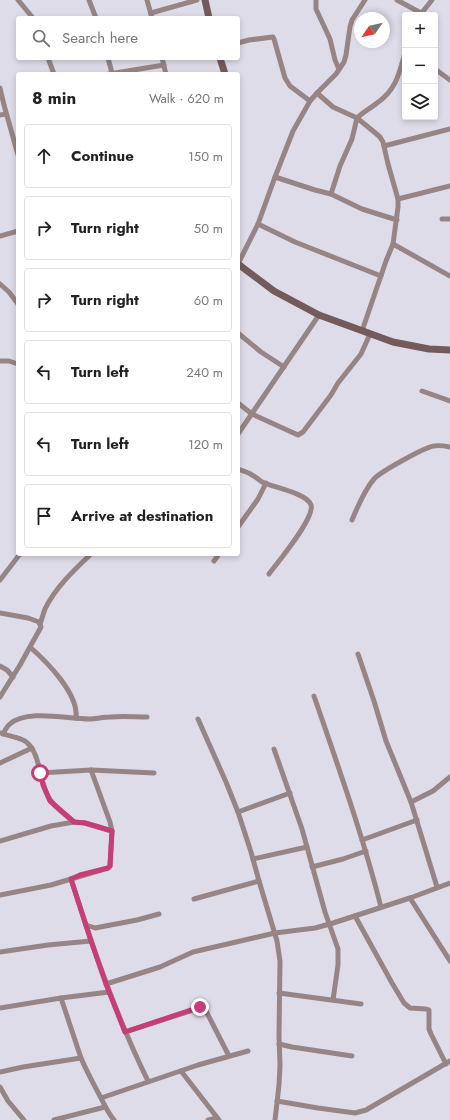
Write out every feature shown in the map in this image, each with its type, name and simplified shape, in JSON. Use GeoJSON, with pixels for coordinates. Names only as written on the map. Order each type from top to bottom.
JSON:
{"type":"FeatureCollection","features":[{"type":"Feature","properties":{"kind":"street"},"geometry":{"type":"LineString","coordinates":[[18,0],[30,16]]}},
{"type":"Feature","properties":{"kind":"street"},"geometry":{"type":"LineString","coordinates":[[89,0],[95,16]]}},
{"type":"Feature","properties":{"kind":"street"},"geometry":{"type":"LineString","coordinates":[[147,0],[152,15],[197,0]]}},
{"type":"Feature","properties":{"kind":"street"},"geometry":{"type":"LineString","coordinates":[[205,0],[209,16]]}},
{"type":"Feature","properties":{"kind":"street"},"geometry":{"type":"LineString","coordinates":[[316,0],[316,9],[330,39],[335,60],[339,69]]}},
{"type":"Feature","properties":{"kind":"street"},"geometry":{"type":"LineString","coordinates":[[240,260],[258,224],[293,131],[316,92],[331,79],[344,62],[352,20],[365,0]]}},
{"type":"Feature","properties":{"kind":"street"},"geometry":{"type":"LineString","coordinates":[[397,0],[418,12]]}},
{"type":"Feature","properties":{"kind":"street"},"geometry":{"type":"LineString","coordinates":[[423,12],[432,0]]}},
{"type":"Feature","properties":{"kind":"street"},"geometry":{"type":"LineString","coordinates":[[240,42],[272,37],[274,39],[288,84],[310,101]]}},
{"type":"Feature","properties":{"kind":"street"},"geometry":{"type":"LineString","coordinates":[[49,60],[53,72]]}},
{"type":"Feature","properties":{"kind":"street"},"geometry":{"type":"LineString","coordinates":[[108,60],[111,72]]}},
{"type":"Feature","properties":{"kind":"street"},"geometry":{"type":"LineString","coordinates":[[163,60],[166,72]]}},
{"type":"Feature","properties":{"kind":"street"},"geometry":{"type":"LineString","coordinates":[[221,60],[224,72]]}},
{"type":"Feature","properties":{"kind":"street"},"geometry":{"type":"LineString","coordinates":[[331,194],[340,166],[352,139],[357,118],[363,112],[387,96],[397,82],[402,64]]}},
{"type":"Feature","properties":{"kind":"street"},"geometry":{"type":"LineString","coordinates":[[123,72],[164,65]]}},
{"type":"Feature","properties":{"kind":"street"},"geometry":{"type":"LineString","coordinates":[[438,71],[450,80]]}},
{"type":"Feature","properties":{"kind":"street"},"geometry":{"type":"LineString","coordinates":[[0,88],[16,148]]}},
{"type":"Feature","properties":{"kind":"street"},"geometry":{"type":"LineString","coordinates":[[316,92],[333,107],[357,118],[380,137],[383,142],[398,199],[397,220],[393,244],[362,331]]}},
{"type":"Feature","properties":{"kind":"street"},"geometry":{"type":"LineString","coordinates":[[0,115],[6,114]]}},
{"type":"Feature","properties":{"kind":"street"},"geometry":{"type":"LineString","coordinates":[[384,146],[450,129]]}},
{"type":"Feature","properties":{"kind":"street"},"geometry":{"type":"LineString","coordinates":[[275,177],[331,194],[362,209],[397,220]]}},
{"type":"Feature","properties":{"kind":"street"},"geometry":{"type":"LineString","coordinates":[[398,199],[450,186]]}},
{"type":"Feature","properties":{"kind":"street"},"geometry":{"type":"LineString","coordinates":[[442,219],[450,219]]}},
{"type":"Feature","properties":{"kind":"street"},"geometry":{"type":"LineString","coordinates":[[258,224],[295,242],[381,276]]}},
{"type":"Feature","properties":{"kind":"street"},"geometry":{"type":"LineString","coordinates":[[0,236],[16,232]]}},
{"type":"Feature","properties":{"kind":"street"},"geometry":{"type":"LineString","coordinates":[[393,244],[450,276]]}},
{"type":"Feature","properties":{"kind":"street"},"geometry":{"type":"LineString","coordinates":[[240,266],[274,291],[319,314],[394,342],[414,347],[450,350]]}},
{"type":"Feature","properties":{"kind":"street"},"geometry":{"type":"LineString","coordinates":[[0,284],[16,298]]}},
{"type":"Feature","properties":{"kind":"street"},"geometry":{"type":"LineString","coordinates":[[240,431],[319,314]]}},
{"type":"Feature","properties":{"kind":"street"},"geometry":{"type":"LineString","coordinates":[[240,405],[252,414],[298,435],[303,432],[361,354],[370,334]]}},
{"type":"Feature","properties":{"kind":"street"},"geometry":{"type":"LineString","coordinates":[[240,335],[261,352],[284,367]]}},
{"type":"Feature","properties":{"kind":"street"},"geometry":{"type":"LineString","coordinates":[[0,361],[9,361],[16,363]]}},
{"type":"Feature","properties":{"kind":"street"},"geometry":{"type":"LineString","coordinates":[[422,392],[450,401]]}},
{"type":"Feature","properties":{"kind":"street"},"geometry":{"type":"LineString","coordinates":[[352,520],[373,480],[380,473],[430,447],[450,447]]}},
{"type":"Feature","properties":{"kind":"street"},"geometry":{"type":"LineString","coordinates":[[240,470],[266,483],[280,487],[308,500],[311,508],[311,513],[303,527],[269,574]]}},
{"type":"Feature","properties":{"kind":"street"},"geometry":{"type":"LineString","coordinates":[[240,524],[258,499],[266,483]]}},
{"type":"Feature","properties":{"kind":"street"},"geometry":{"type":"LineString","coordinates":[[0,580],[18,556]]}},
{"type":"Feature","properties":{"kind":"street"},"geometry":{"type":"LineString","coordinates":[[0,697],[40,629],[40,624],[45,610],[58,590],[89,556]]}},
{"type":"Feature","properties":{"kind":"street"},"geometry":{"type":"LineString","coordinates":[[214,561],[218,556]]}},
{"type":"Feature","properties":{"kind":"street"},"geometry":{"type":"LineString","coordinates":[[0,613],[28,618],[39,622],[40,624]]}},
{"type":"Feature","properties":{"kind":"street"},"geometry":{"type":"LineString","coordinates":[[30,647],[50,665],[67,688],[76,709],[76,718]]}},
{"type":"Feature","properties":{"kind":"street"},"geometry":{"type":"LineString","coordinates":[[358,654],[386,741],[411,802],[437,887]]}},
{"type":"Feature","properties":{"kind":"street"},"geometry":{"type":"LineString","coordinates":[[0,666],[7,670],[13,677]]}},
{"type":"Feature","properties":{"kind":"street"},"geometry":{"type":"LineString","coordinates":[[314,696],[366,851],[381,907]]}},
{"type":"Feature","properties":{"kind":"street"},"geometry":{"type":"LineString","coordinates":[[74,822],[50,801],[43,785],[32,748],[24,741],[1,733],[12,722],[28,717],[52,716],[90,719],[112,717],[147,717]]}},
{"type":"Feature","properties":{"kind":"street"},"geometry":{"type":"LineString","coordinates":[[198,719],[238,812],[275,933],[279,953],[279,1085],[276,1120]]}},
{"type":"Feature","properties":{"kind":"street"},"geometry":{"type":"LineString","coordinates":[[0,763],[32,748]]}},
{"type":"Feature","properties":{"kind":"street"},"geometry":{"type":"LineString","coordinates":[[274,749],[302,829],[325,912],[338,949],[339,956],[333,1000]]}},
{"type":"Feature","properties":{"kind":"street"},"geometry":{"type":"LineString","coordinates":[[40,773],[91,770],[154,773]]}},
{"type":"Feature","properties":{"kind":"street"},"geometry":{"type":"LineString","coordinates":[[0,895],[71,879],[80,875],[108,868],[110,866],[112,831],[91,770]]}},
{"type":"Feature","properties":{"kind":"street"},"geometry":{"type":"LineString","coordinates":[[411,802],[433,791],[450,777]]}},
{"type":"Feature","properties":{"kind":"street"},"geometry":{"type":"LineString","coordinates":[[238,812],[290,793]]}},
{"type":"Feature","properties":{"kind":"street"},"geometry":{"type":"LineString","coordinates":[[362,840],[417,820]]}},
{"type":"Feature","properties":{"kind":"street"},"geometry":{"type":"LineString","coordinates":[[0,841],[51,826],[74,822],[85,823],[112,831]]}},
{"type":"Feature","properties":{"kind":"street"},"geometry":{"type":"LineString","coordinates":[[253,859],[307,847]]}},
{"type":"Feature","properties":{"kind":"street"},"geometry":{"type":"LineString","coordinates":[[312,868],[366,851]]}},
{"type":"Feature","properties":{"kind":"street"},"geometry":{"type":"LineString","coordinates":[[71,879],[88,934],[109,992],[125,1032],[148,1082]]}},
{"type":"Feature","properties":{"kind":"street"},"geometry":{"type":"LineString","coordinates":[[194,899],[259,881]]}},
{"type":"Feature","properties":{"kind":"street"},"geometry":{"type":"LineString","coordinates":[[106,984],[160,967],[193,952],[275,933],[315,928],[330,924],[410,898],[450,883]]}},
{"type":"Feature","properties":{"kind":"street"},"geometry":{"type":"LineString","coordinates":[[410,898],[450,961]]}},
{"type":"Feature","properties":{"kind":"street"},"geometry":{"type":"LineString","coordinates":[[86,925],[95,928],[159,914]]}},
{"type":"Feature","properties":{"kind":"street"},"geometry":{"type":"LineString","coordinates":[[277,1101],[318,1108],[361,1112],[448,1063],[429,1029],[429,1010],[410,1008],[404,1003],[355,916]]}},
{"type":"Feature","properties":{"kind":"street"},"geometry":{"type":"LineString","coordinates":[[88,934],[95,928]]}},
{"type":"Feature","properties":{"kind":"street"},"geometry":{"type":"LineString","coordinates":[[0,952],[91,941]]}},
{"type":"Feature","properties":{"kind":"street"},"geometry":{"type":"LineString","coordinates":[[0,1008],[109,992]]}},
{"type":"Feature","properties":{"kind":"street"},"geometry":{"type":"LineString","coordinates":[[279,993],[361,1004]]}},
{"type":"Feature","properties":{"kind":"street"},"geometry":{"type":"LineString","coordinates":[[61,998],[86,1071],[105,1107],[114,1120]]}},
{"type":"Feature","properties":{"kind":"street"},"geometry":{"type":"LineString","coordinates":[[125,1032],[190,1010],[202,1008],[205,1009],[229,1056]]}},
{"type":"Feature","properties":{"kind":"street"},"geometry":{"type":"LineString","coordinates":[[279,1044],[352,1056]]}},
{"type":"Feature","properties":{"kind":"street"},"geometry":{"type":"LineString","coordinates":[[101,1098],[181,1071],[248,1051]]}},
{"type":"Feature","properties":{"kind":"street"},"geometry":{"type":"LineString","coordinates":[[0,1072],[82,1058]]}},
{"type":"Feature","properties":{"kind":"street"},"geometry":{"type":"LineString","coordinates":[[181,1071],[218,1119]]}},
{"type":"Feature","properties":{"kind":"street"},"geometry":{"type":"LineString","coordinates":[[0,1087],[8,1101],[24,1120]]}},
{"type":"Feature","properties":{"kind":"street"},"geometry":{"type":"LineString","coordinates":[[54,1120],[105,1107]]}},
{"type":"Feature","properties":{"kind":"street"},"geometry":{"type":"LineString","coordinates":[[208,1120],[218,1119]]}},
{"type":"Feature","properties":{"kind":"route"},"geometry":{"type":"LineString","coordinates":[[40,773],[43,785],[50,801],[74,822],[85,823],[112,831],[110,866],[108,868],[80,875],[71,879],[106,984],[125,1032],[200,1007]]}}]}
